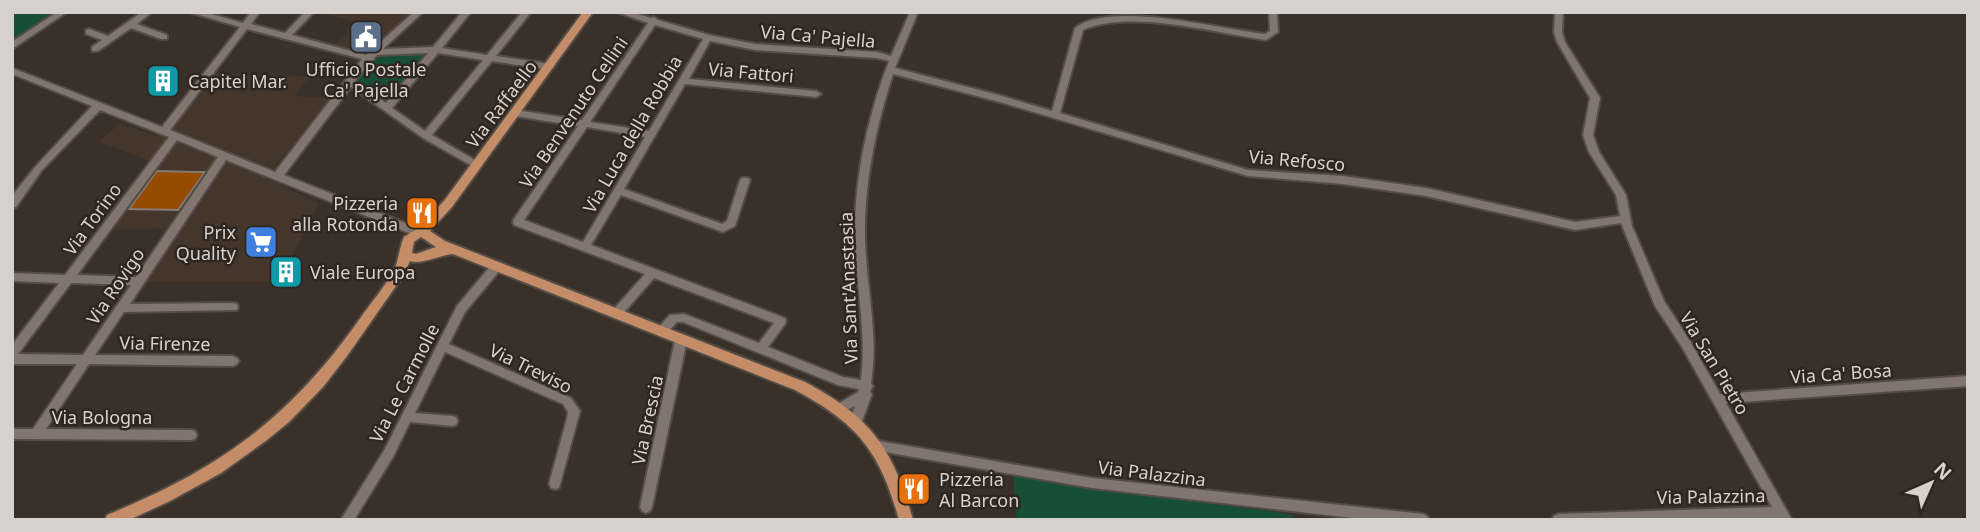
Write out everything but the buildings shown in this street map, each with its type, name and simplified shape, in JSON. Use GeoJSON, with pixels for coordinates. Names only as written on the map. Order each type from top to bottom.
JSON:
{"type":"FeatureCollection","features":[{"type":"Feature","properties":{"kind":"main road","name":"Via Raffaello"},"geometry":{"type":"LineString","coordinates":[[423,236],[589,12]]}},
{"type":"Feature","properties":{"kind":"main road"},"geometry":{"type":"LineString","coordinates":[[423,236],[800,386],[840,408],[879,446],[899,490],[906,520]]}},
{"type":"Feature","properties":{"kind":"main road"},"geometry":{"type":"LineString","coordinates":[[112,520],[210,474],[278,423],[330,368],[399,273],[406,256],[423,236]]}},
{"type":"Feature","properties":{"kind":"main road"},"geometry":{"type":"LineString","coordinates":[[423,236],[425,256]]}},
{"type":"Feature","properties":{"kind":"main road"},"geometry":{"type":"LineString","coordinates":[[406,256],[416,259],[454,249]]}},
{"type":"Feature","properties":{"kind":"main road"},"geometry":{"type":"LineString","coordinates":[[399,273],[425,256]]}},
{"type":"Feature","properties":{"kind":"street"},"geometry":{"type":"LineString","coordinates":[[12,46],[63,12]]}},
{"type":"Feature","properties":{"kind":"street"},"geometry":{"type":"LineString","coordinates":[[95,49],[148,12]]}},
{"type":"Feature","properties":{"kind":"street"},"geometry":{"type":"LineString","coordinates":[[193,12],[368,58]]}},
{"type":"Feature","properties":{"kind":"street"},"geometry":{"type":"LineString","coordinates":[[163,132],[256,12]]}},
{"type":"Feature","properties":{"kind":"street"},"geometry":{"type":"LineString","coordinates":[[286,37],[310,12]]}},
{"type":"Feature","properties":{"kind":"street"},"geometry":{"type":"LineString","coordinates":[[277,177],[368,58],[419,12]]}},
{"type":"Feature","properties":{"kind":"street"},"geometry":{"type":"LineString","coordinates":[[387,107],[467,12]]}},
{"type":"Feature","properties":{"kind":"street"},"geometry":{"type":"LineString","coordinates":[[426,136],[527,12]]}},
{"type":"Feature","properties":{"kind":"street","name":"Via Ca' Pajella"},"geometry":{"type":"LineString","coordinates":[[621,12],[708,38],[755,47],[877,55],[891,65]]}},
{"type":"Feature","properties":{"kind":"street","name":"Via Sant'Anastasia"},"geometry":{"type":"LineString","coordinates":[[856,421],[866,390],[869,355],[860,236],[864,168],[878,106],[891,65],[914,12]]}},
{"type":"Feature","properties":{"kind":"street"},"geometry":{"type":"LineString","coordinates":[[1055,116],[1079,28],[1088,23],[1132,20],[1187,24],[1266,37],[1274,32],[1273,12]]}},
{"type":"Feature","properties":{"kind":"street","name":"Via San Pietro"},"geometry":{"type":"LineString","coordinates":[[1559,12],[1558,32],[1561,42],[1595,98],[1588,135],[1594,152],[1621,195],[1625,219],[1659,303],[1783,516]]}},
{"type":"Feature","properties":{"kind":"street","name":"Via Benvenuto Cellini"},"geometry":{"type":"LineString","coordinates":[[585,247],[518,222],[654,20]]}},
{"type":"Feature","properties":{"kind":"street"},"geometry":{"type":"LineString","coordinates":[[130,24],[164,37]]}},
{"type":"Feature","properties":{"kind":"street"},"geometry":{"type":"LineString","coordinates":[[89,32],[109,39]]}},
{"type":"Feature","properties":{"kind":"street","name":"Via Luca della Robbia"},"geometry":{"type":"LineString","coordinates":[[585,247],[708,38]]}},
{"type":"Feature","properties":{"kind":"street"},"geometry":{"type":"LineString","coordinates":[[376,52],[436,50],[492,56],[550,67]]}},
{"type":"Feature","properties":{"kind":"street","name":"Via Refosco"},"geometry":{"type":"LineString","coordinates":[[891,65],[1217,165],[1267,177],[1343,180],[1426,192],[1575,226],[1625,219]]}},
{"type":"Feature","properties":{"kind":"street"},"geometry":{"type":"LineString","coordinates":[[12,71],[423,236]]}},
{"type":"Feature","properties":{"kind":"street","name":"Via Fattori"},"geometry":{"type":"LineString","coordinates":[[682,81],[817,94]]}},
{"type":"Feature","properties":{"kind":"street"},"geometry":{"type":"LineString","coordinates":[[350,82],[426,136],[477,165]]}},
{"type":"Feature","properties":{"kind":"street"},"geometry":{"type":"LineString","coordinates":[[12,204],[39,168],[98,106]]}},
{"type":"Feature","properties":{"kind":"street"},"geometry":{"type":"LineString","coordinates":[[515,113],[650,134]]}},
{"type":"Feature","properties":{"kind":"street","name":"Via Torino"},"geometry":{"type":"LineString","coordinates":[[12,357],[174,137]]}},
{"type":"Feature","properties":{"kind":"street","name":"Via Rovigo"},"geometry":{"type":"LineString","coordinates":[[36,434],[223,157]]}},
{"type":"Feature","properties":{"kind":"street"},"geometry":{"type":"LineString","coordinates":[[618,190],[723,228],[731,223],[745,180]]}},
{"type":"Feature","properties":{"kind":"street"},"geometry":{"type":"LineString","coordinates":[[585,247],[781,321],[760,349]]}},
{"type":"Feature","properties":{"kind":"street","name":"Via Le Carmolle"},"geometry":{"type":"LineString","coordinates":[[347,520],[376,476],[461,309],[497,266]]}},
{"type":"Feature","properties":{"kind":"street"},"geometry":{"type":"LineString","coordinates":[[617,313],[651,274]]}},
{"type":"Feature","properties":{"kind":"street"},"geometry":{"type":"LineString","coordinates":[[12,277],[139,281]]}},
{"type":"Feature","properties":{"kind":"street"},"geometry":{"type":"LineString","coordinates":[[122,308],[233,307]]}},
{"type":"Feature","properties":{"kind":"street"},"geometry":{"type":"LineString","coordinates":[[661,331],[674,318],[684,318],[866,390]]}},
{"type":"Feature","properties":{"kind":"street","name":"Via Brescia"},"geometry":{"type":"LineString","coordinates":[[646,507],[681,340]]}},
{"type":"Feature","properties":{"kind":"street","name":"Via Treviso"},"geometry":{"type":"LineString","coordinates":[[442,346],[567,401],[573,411],[573,418],[555,484]]}},
{"type":"Feature","properties":{"kind":"street","name":"Via Firenze"},"geometry":{"type":"LineString","coordinates":[[12,357],[233,361]]}},
{"type":"Feature","properties":{"kind":"street","name":"Via Ca' Bosa"},"geometry":{"type":"LineString","coordinates":[[1717,399],[1968,381]]}},
{"type":"Feature","properties":{"kind":"street"},"geometry":{"type":"LineString","coordinates":[[840,408],[866,390]]}},
{"type":"Feature","properties":{"kind":"street"},"geometry":{"type":"LineString","coordinates":[[406,417],[452,421]]}},
{"type":"Feature","properties":{"kind":"street","name":"Via Bologna"},"geometry":{"type":"LineString","coordinates":[[12,434],[191,435]]}},
{"type":"Feature","properties":{"kind":"street","name":"Via Palazzina"},"geometry":{"type":"LineString","coordinates":[[879,446],[1092,484],[1298,514],[1423,520]]}},
{"type":"Feature","properties":{"kind":"street","name":"Via Palazzina"},"geometry":{"type":"LineString","coordinates":[[1558,520],[1783,516]]}},
{"type":"Feature","properties":{"kind":"shaded area"},"geometry":{"type":"Polygon","coordinates":[[[318,12],[419,12],[376,52],[364,57],[333,46],[360,23],[318,12]]]}},
{"type":"Feature","properties":{"kind":"shaded area"},"geometry":{"type":"Polygon","coordinates":[[[204,73],[310,76],[294,96],[332,98],[265,178],[319,203],[279,282],[143,282],[172,228],[111,230],[153,162],[99,142],[120,123],[156,136],[204,73]]]}},
{"type":"Feature","properties":{"kind":"green space"},"geometry":{"type":"Polygon","coordinates":[[[12,12],[59,12],[12,43],[12,12]]]}},
{"type":"Feature","properties":{"kind":"green space"},"geometry":{"type":"Polygon","coordinates":[[[396,53],[428,54],[387,103],[355,81],[377,56],[396,53]]]}},
{"type":"Feature","properties":{"kind":"green space"},"geometry":{"type":"Polygon","coordinates":[[[1013,474],[1082,487],[1293,515],[1293,520],[1017,520],[1013,474]]]}},
{"type":"Feature","properties":{"kind":"place","name":"Ufficio Postale Ca' Pajella"},"geometry":{"type":"Point","coordinates":[366,37]}},
{"type":"Feature","properties":{"kind":"place","name":"Capitel Mar."},"geometry":{"type":"Point","coordinates":[163,81]}},
{"type":"Feature","properties":{"kind":"place","name":"Pizzeria alla Rotonda"},"geometry":{"type":"Point","coordinates":[422,213]}},
{"type":"Feature","properties":{"kind":"place","name":"Prix Quality"},"geometry":{"type":"Point","coordinates":[261,242]}},
{"type":"Feature","properties":{"kind":"place","name":"Viale Europa"},"geometry":{"type":"Point","coordinates":[286,272]}},
{"type":"Feature","properties":{"kind":"place","name":"Pizzeria Al Barcon"},"geometry":{"type":"Point","coordinates":[914,489]}}]}
